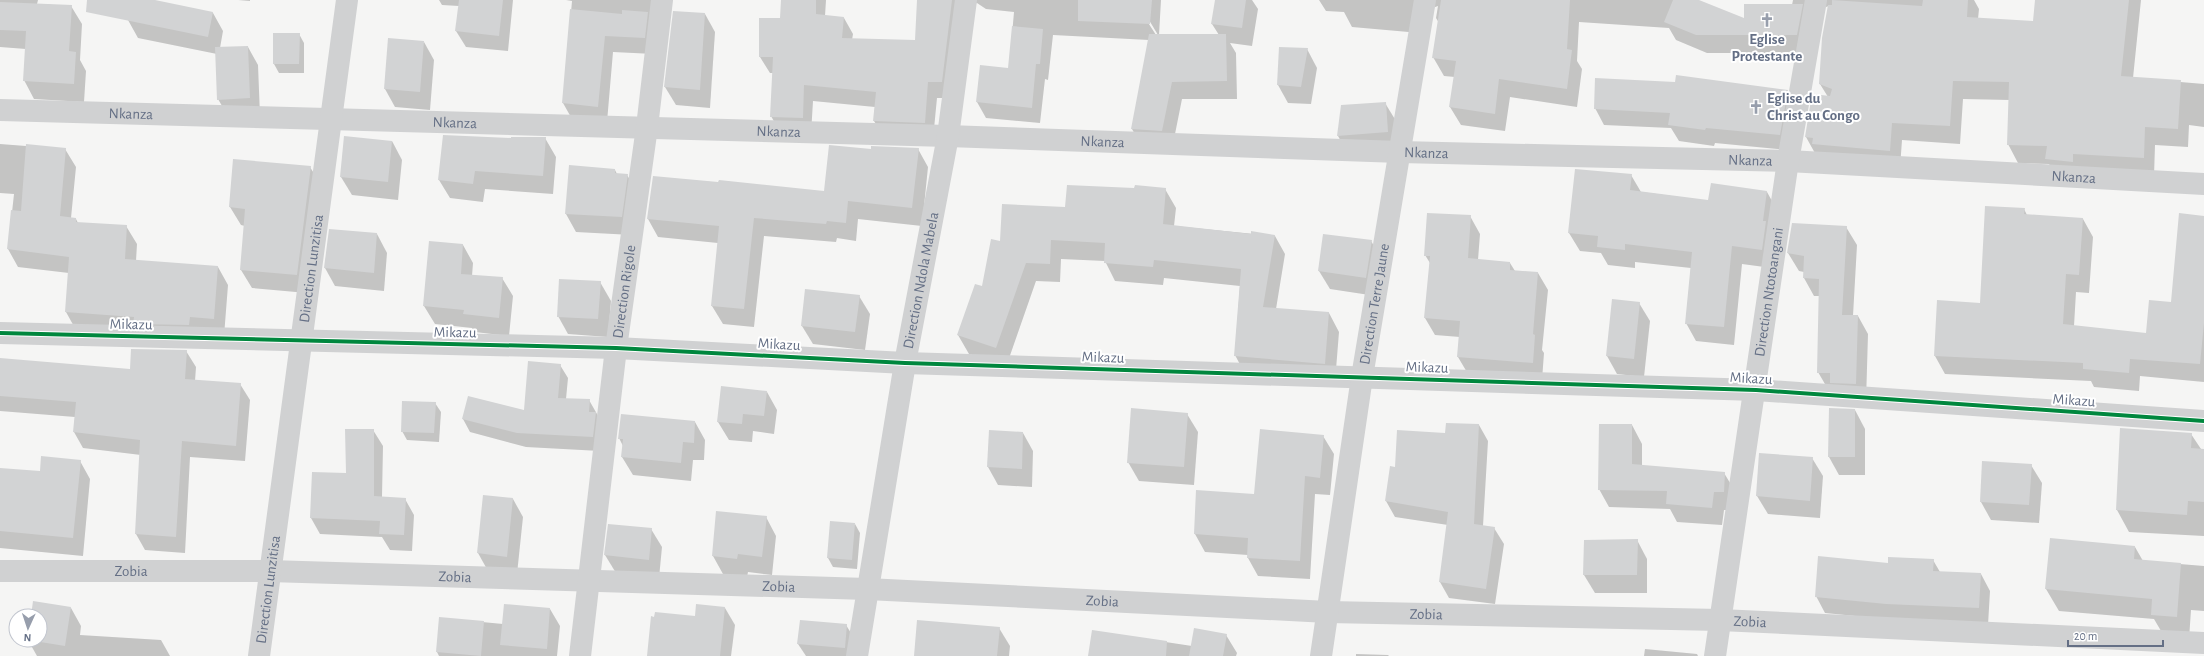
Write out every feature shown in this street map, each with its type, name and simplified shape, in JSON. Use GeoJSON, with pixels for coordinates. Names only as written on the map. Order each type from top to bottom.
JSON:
{"type":"FeatureCollection","features":[{"type":"Feature","properties":{"kind":"street","name":"Direction Lunzitisa"},"geometry":{"type":"LineString","coordinates":[[259,656],[269,571],[332,119],[347,0]]}},
{"type":"Feature","properties":{"kind":"street","name":"Direction Rigole"},"geometry":{"type":"LineString","coordinates":[[580,656],[616,348],[648,127],[662,0]]}},
{"type":"Feature","properties":{"kind":"street","name":"Direction Ndola Mabela"},"geometry":{"type":"LineString","coordinates":[[857,656],[905,363],[948,136],[966,0]]}},
{"type":"Feature","properties":{"kind":"street","name":"Direction Terre Jaune"},"geometry":{"type":"LineString","coordinates":[[1321,656],[1362,377],[1425,0]]}},
{"type":"Feature","properties":{"kind":"street","name":"Direction Ntotoangani"},"geometry":{"type":"LineString","coordinates":[[1715,656],[1756,390],[1788,161],[1816,0]]}},
{"type":"Feature","properties":{"kind":"street","name":"Nkanza"},"geometry":{"type":"LineString","coordinates":[[0,110],[648,127],[1400,152],[1788,161],[2204,184]]}},
{"type":"Feature","properties":{"kind":"street","name":"Mikazu"},"geometry":{"type":"LineString","coordinates":[[0,333],[616,348],[905,363],[1756,390],[2204,421]]}},
{"type":"Feature","properties":{"kind":"street","name":"Zobia"},"geometry":{"type":"LineString","coordinates":[[0,571],[269,571],[867,589],[1328,612],[1720,620],[2204,643]]}},
{"type":"Feature","properties":{"kind":"building"},"geometry":{"type":"Polygon","coordinates":[[[87,0],[155,0],[213,12],[208,37],[86,12],[87,0]]]}},
{"type":"Feature","properties":{"kind":"building"},"geometry":{"type":"Polygon","coordinates":[[[459,0],[503,0],[499,36],[455,31],[459,0]]]}},
{"type":"Feature","properties":{"kind":"building"},"geometry":{"type":"Polygon","coordinates":[[[781,0],[816,0],[816,14],[844,17],[842,38],[915,40],[917,0],[952,0],[942,82],[928,82],[925,123],[873,121],[876,92],[804,85],[803,118],[770,117],[773,57],[759,57],[759,18],[780,18],[781,0]]]}},
{"type":"Feature","properties":{"kind":"building"},"geometry":{"type":"Polygon","coordinates":[[[1078,0],[1152,0],[1150,24],[1078,21],[1078,0]]]}},
{"type":"Feature","properties":{"kind":"building"},"geometry":{"type":"Polygon","coordinates":[[[1215,0],[1246,0],[1242,28],[1211,24],[1215,0]]]}},
{"type":"Feature","properties":{"kind":"building"},"geometry":{"type":"Polygon","coordinates":[[[1441,0],[1570,0],[1567,49],[1572,50],[1567,89],[1499,79],[1495,114],[1449,107],[1456,61],[1432,58],[1441,0]]]}},
{"type":"Feature","properties":{"kind":"building"},"geometry":{"type":"Polygon","coordinates":[[[1673,0],[1699,0],[1744,18],[1744,4],[1803,4],[1797,35],[1696,35],[1664,22],[1673,0]]]}},
{"type":"Feature","properties":{"kind":"building"},"geometry":{"type":"Polygon","coordinates":[[[1832,0],[1922,6],[1923,0],[1968,0],[1967,17],[2033,21],[2035,0],[2129,0],[2121,76],[2181,80],[2178,129],[2145,127],[2144,158],[2073,154],[2073,162],[2045,159],[2047,146],[2007,145],[2009,82],[1953,81],[1950,126],[1892,123],[1890,151],[1812,144],[1813,138],[1805,137],[1812,94],[1830,96],[1832,89],[1819,84],[1822,38],[1828,5],[1832,5],[1832,0]]]}},
{"type":"Feature","properties":{"kind":"building"},"geometry":{"type":"Polygon","coordinates":[[[0,2],[72,5],[69,51],[76,52],[74,84],[23,81],[26,31],[0,30],[0,2]]]}},
{"type":"Feature","properties":{"kind":"building"},"geometry":{"type":"Polygon","coordinates":[[[570,9],[622,14],[622,10],[648,12],[645,38],[605,36],[598,107],[562,103],[570,9]]]}},
{"type":"Feature","properties":{"kind":"building"},"geometry":{"type":"Polygon","coordinates":[[[673,11],[705,13],[700,90],[664,87],[673,11]]]}},
{"type":"Feature","properties":{"kind":"building"},"geometry":{"type":"Polygon","coordinates":[[[1012,26],[1043,29],[1040,64],[1036,64],[1032,108],[976,102],[980,65],[1008,68],[1012,26]]]}},
{"type":"Feature","properties":{"kind":"building"},"geometry":{"type":"Polygon","coordinates":[[[273,33],[300,33],[299,64],[273,64],[273,33]]]}},
{"type":"Feature","properties":{"kind":"building"},"geometry":{"type":"Polygon","coordinates":[[[1149,34],[1226,34],[1227,81],[1172,82],[1162,131],[1131,129],[1149,34]]]}},
{"type":"Feature","properties":{"kind":"building"},"geometry":{"type":"Polygon","coordinates":[[[388,38],[424,41],[420,92],[384,89],[388,38]]]}},
{"type":"Feature","properties":{"kind":"building"},"geometry":{"type":"Polygon","coordinates":[[[248,46],[250,98],[217,100],[215,47],[248,46]]]}},
{"type":"Feature","properties":{"kind":"building"},"geometry":{"type":"Polygon","coordinates":[[[1279,47],[1308,48],[1301,87],[1277,85],[1279,47]]]}},
{"type":"Feature","properties":{"kind":"building"},"geometry":{"type":"Polygon","coordinates":[[[1676,75],[1788,90],[1780,135],[1706,128],[1705,130],[1668,125],[1670,113],[1594,109],[1595,78],[1675,82],[1676,75]]]}},
{"type":"Feature","properties":{"kind":"building"},"geometry":{"type":"Polygon","coordinates":[[[1386,102],[1388,132],[1337,136],[1341,105],[1386,102]]]}},
{"type":"Feature","properties":{"kind":"building"},"geometry":{"type":"Polygon","coordinates":[[[443,135],[511,138],[546,137],[543,176],[475,171],[473,184],[438,180],[443,135]]]}},
{"type":"Feature","properties":{"kind":"building"},"geometry":{"type":"Polygon","coordinates":[[[344,136],[392,141],[388,182],[340,177],[344,136]]]}},
{"type":"Feature","properties":{"kind":"building"},"geometry":{"type":"Polygon","coordinates":[[[26,144],[66,148],[60,216],[76,218],[76,222],[127,225],[125,259],[218,266],[214,319],[190,317],[189,325],[133,324],[134,317],[65,312],[69,257],[7,249],[11,210],[21,211],[26,144]]]}},
{"type":"Feature","properties":{"kind":"building"},"geometry":{"type":"Polygon","coordinates":[[[829,145],[871,149],[871,146],[919,148],[912,208],[848,201],[846,223],[827,221],[826,224],[754,218],[744,309],[711,306],[719,226],[647,219],[653,176],[718,182],[719,180],[824,191],[829,145]]]}},
{"type":"Feature","properties":{"kind":"building"},"geometry":{"type":"Polygon","coordinates":[[[233,159],[311,166],[297,275],[240,270],[245,209],[229,207],[233,159]]]}},
{"type":"Feature","properties":{"kind":"building"},"geometry":{"type":"Polygon","coordinates":[[[569,165],[615,169],[615,173],[628,174],[622,217],[565,214],[569,165]]]}},
{"type":"Feature","properties":{"kind":"building"},"geometry":{"type":"Polygon","coordinates":[[[1575,169],[1632,174],[1630,190],[1708,200],[1711,183],[1767,191],[1763,221],[1766,221],[1762,250],[1732,246],[1724,327],[1685,324],[1692,252],[1625,244],[1625,250],[1597,247],[1598,236],[1568,233],[1575,169]]]}},
{"type":"Feature","properties":{"kind":"building"},"geometry":{"type":"Polygon","coordinates":[[[1067,185],[1134,188],[1135,185],[1166,188],[1163,224],[1251,234],[1251,231],[1275,235],[1263,307],[1329,312],[1325,364],[1234,356],[1241,269],[1154,260],[1153,267],[1104,263],[1105,243],[1051,240],[1050,264],[1026,263],[996,348],[957,335],[975,284],[982,286],[991,239],[1000,241],[1002,204],[1065,207],[1067,185]]]}},
{"type":"Feature","properties":{"kind":"building"},"geometry":{"type":"Polygon","coordinates":[[[1985,206],[2025,208],[2024,214],[2083,218],[2079,275],[2066,274],[2063,324],[2146,333],[2149,300],[2171,302],[2179,213],[2204,216],[2204,323],[2200,364],[2130,359],[2129,373],[2083,369],[2083,363],[1934,356],[1937,300],[1980,303],[1985,206]]]}},
{"type":"Feature","properties":{"kind":"building"},"geometry":{"type":"Polygon","coordinates":[[[1427,213],[1471,215],[1468,258],[1510,262],[1510,270],[1538,272],[1533,334],[1535,335],[1533,363],[1457,357],[1460,321],[1424,318],[1430,256],[1424,256],[1427,213]]]}},
{"type":"Feature","properties":{"kind":"building"},"geometry":{"type":"Polygon","coordinates":[[[1792,223],[1847,226],[1842,315],[1858,315],[1856,384],[1830,383],[1830,373],[1817,373],[1819,279],[1803,278],[1804,256],[1787,253],[1792,223]]]}},
{"type":"Feature","properties":{"kind":"building"},"geometry":{"type":"Polygon","coordinates":[[[329,229],[377,233],[374,273],[324,268],[329,229]]]}},
{"type":"Feature","properties":{"kind":"building"},"geometry":{"type":"Polygon","coordinates":[[[1323,234],[1372,240],[1366,278],[1318,271],[1323,234]]]}},
{"type":"Feature","properties":{"kind":"building"},"geometry":{"type":"Polygon","coordinates":[[[429,241],[463,244],[461,274],[503,277],[499,318],[463,314],[464,310],[423,306],[429,241]]]}},
{"type":"Feature","properties":{"kind":"building"},"geometry":{"type":"Polygon","coordinates":[[[559,279],[601,281],[598,319],[557,317],[559,279]]]}},
{"type":"Feature","properties":{"kind":"building"},"geometry":{"type":"Polygon","coordinates":[[[805,289],[860,295],[855,332],[801,326],[805,289]]]}},
{"type":"Feature","properties":{"kind":"building"},"geometry":{"type":"Polygon","coordinates":[[[1612,299],[1640,302],[1634,359],[1606,356],[1612,299]]]}},
{"type":"Feature","properties":{"kind":"building"},"geometry":{"type":"Polygon","coordinates":[[[131,349],[187,350],[185,379],[241,383],[236,446],[182,441],[176,537],[135,534],[140,440],[73,432],[76,402],[0,396],[0,358],[130,369],[131,349]]]}},
{"type":"Feature","properties":{"kind":"building"},"geometry":{"type":"Polygon","coordinates":[[[528,361],[561,364],[558,398],[590,399],[589,412],[596,412],[593,437],[517,433],[462,419],[468,396],[524,410],[528,361]]]}},
{"type":"Feature","properties":{"kind":"building"},"geometry":{"type":"Polygon","coordinates":[[[721,386],[767,391],[764,416],[743,414],[742,424],[717,422],[721,386]]]}},
{"type":"Feature","properties":{"kind":"building"},"geometry":{"type":"Polygon","coordinates":[[[402,401],[436,402],[434,433],[401,432],[402,401]]]}},
{"type":"Feature","properties":{"kind":"building"},"geometry":{"type":"Polygon","coordinates":[[[1131,408],[1188,413],[1184,467],[1127,463],[1131,408]]]}},
{"type":"Feature","properties":{"kind":"building"},"geometry":{"type":"Polygon","coordinates":[[[1829,408],[1855,409],[1855,457],[1828,457],[1829,408]]]}},
{"type":"Feature","properties":{"kind":"building"},"geometry":{"type":"Polygon","coordinates":[[[621,414],[695,421],[694,443],[683,442],[681,463],[621,457],[623,439],[618,439],[621,414]]]}},
{"type":"Feature","properties":{"kind":"building"},"geometry":{"type":"Polygon","coordinates":[[[1446,423],[1479,424],[1474,524],[1495,527],[1486,589],[1439,582],[1448,512],[1385,501],[1390,466],[1395,467],[1397,430],[1445,433],[1446,423]]]}},
{"type":"Feature","properties":{"kind":"building"},"geometry":{"type":"Polygon","coordinates":[[[1599,424],[1632,424],[1632,464],[1725,472],[1724,492],[1714,492],[1712,508],[1666,504],[1667,491],[1598,490],[1599,424]]]}},
{"type":"Feature","properties":{"kind":"building"},"geometry":{"type":"Polygon","coordinates":[[[2120,428],[2192,433],[2191,448],[2204,449],[2204,502],[2188,501],[2187,515],[2116,510],[2120,428]]]}},
{"type":"Feature","properties":{"kind":"building"},"geometry":{"type":"Polygon","coordinates":[[[345,429],[374,429],[374,496],[406,498],[404,535],[379,534],[380,521],[310,518],[312,472],[346,473],[345,429]]]}},
{"type":"Feature","properties":{"kind":"building"},"geometry":{"type":"Polygon","coordinates":[[[1260,429],[1324,435],[1320,478],[1305,476],[1300,561],[1247,558],[1248,538],[1194,534],[1196,490],[1254,494],[1260,429]]]}},
{"type":"Feature","properties":{"kind":"building"},"geometry":{"type":"Polygon","coordinates":[[[989,430],[1023,432],[1022,469],[987,467],[989,430]]]}},
{"type":"Feature","properties":{"kind":"building"},"geometry":{"type":"Polygon","coordinates":[[[1759,453],[1813,457],[1810,501],[1756,496],[1759,453]]]}},
{"type":"Feature","properties":{"kind":"building"},"geometry":{"type":"Polygon","coordinates":[[[41,456],[81,460],[73,538],[0,531],[0,468],[40,471],[41,456]]]}},
{"type":"Feature","properties":{"kind":"building"},"geometry":{"type":"Polygon","coordinates":[[[1982,461],[2032,464],[2029,505],[1980,502],[1982,461]]]}},
{"type":"Feature","properties":{"kind":"building"},"geometry":{"type":"Polygon","coordinates":[[[483,495],[513,498],[507,557],[477,553],[483,495]]]}},
{"type":"Feature","properties":{"kind":"building"},"geometry":{"type":"Polygon","coordinates":[[[716,511],[767,516],[762,557],[738,554],[737,559],[712,556],[716,511]]]}},
{"type":"Feature","properties":{"kind":"building"},"geometry":{"type":"Polygon","coordinates":[[[830,521],[855,523],[852,560],[827,558],[830,521]]]}},
{"type":"Feature","properties":{"kind":"building"},"geometry":{"type":"Polygon","coordinates":[[[608,524],[652,528],[649,560],[604,555],[608,524]]]}},
{"type":"Feature","properties":{"kind":"building"},"geometry":{"type":"Polygon","coordinates":[[[2050,538],[2135,546],[2134,559],[2181,563],[2177,617],[2151,615],[2152,599],[2045,589],[2050,538]]]}},
{"type":"Feature","properties":{"kind":"building"},"geometry":{"type":"Polygon","coordinates":[[[1638,539],[1637,575],[1583,575],[1584,540],[1638,539]]]}},
{"type":"Feature","properties":{"kind":"building"},"geometry":{"type":"Polygon","coordinates":[[[1818,556],[1888,563],[1888,557],[1934,559],[1933,571],[1981,573],[1979,608],[1886,604],[1815,597],[1818,556]]]}},
{"type":"Feature","properties":{"kind":"building"},"geometry":{"type":"Polygon","coordinates":[[[33,601],[71,607],[65,646],[48,643],[48,608],[32,608],[33,601]]]}},
{"type":"Feature","properties":{"kind":"building"},"geometry":{"type":"Polygon","coordinates":[[[504,604],[550,608],[547,649],[500,645],[504,604]]]}},
{"type":"Feature","properties":{"kind":"building"},"geometry":{"type":"Polygon","coordinates":[[[696,604],[725,607],[720,656],[647,656],[651,616],[654,617],[655,612],[695,616],[696,604]]]}},
{"type":"Feature","properties":{"kind":"building"},"geometry":{"type":"Polygon","coordinates":[[[439,617],[484,621],[481,656],[436,652],[439,617]]]}},
{"type":"Feature","properties":{"kind":"building"},"geometry":{"type":"Polygon","coordinates":[[[800,620],[847,624],[845,648],[797,644],[800,620]]]}},
{"type":"Feature","properties":{"kind":"building"},"geometry":{"type":"Polygon","coordinates":[[[917,620],[1000,627],[997,656],[914,656],[917,620]]]}},
{"type":"Feature","properties":{"kind":"building"},"geometry":{"type":"Polygon","coordinates":[[[1194,628],[1227,634],[1223,656],[1189,656],[1194,628]]]}},
{"type":"Feature","properties":{"kind":"building"},"geometry":{"type":"Polygon","coordinates":[[[1092,630],[1167,641],[1166,656],[1088,656],[1092,630]]]}},
{"type":"Feature","properties":{"kind":"cycle path"},"geometry":{"type":"LineString","coordinates":[[0,333],[616,348],[905,363],[1756,390],[2204,421]]}},
{"type":"Feature","properties":{"kind":"place","name":"Eglise Protestante"},"geometry":{"type":"Point","coordinates":[1767,20]}},
{"type":"Feature","properties":{"kind":"place","name":"Eglise du Christ au Congo"},"geometry":{"type":"Point","coordinates":[1756,107]}}]}
